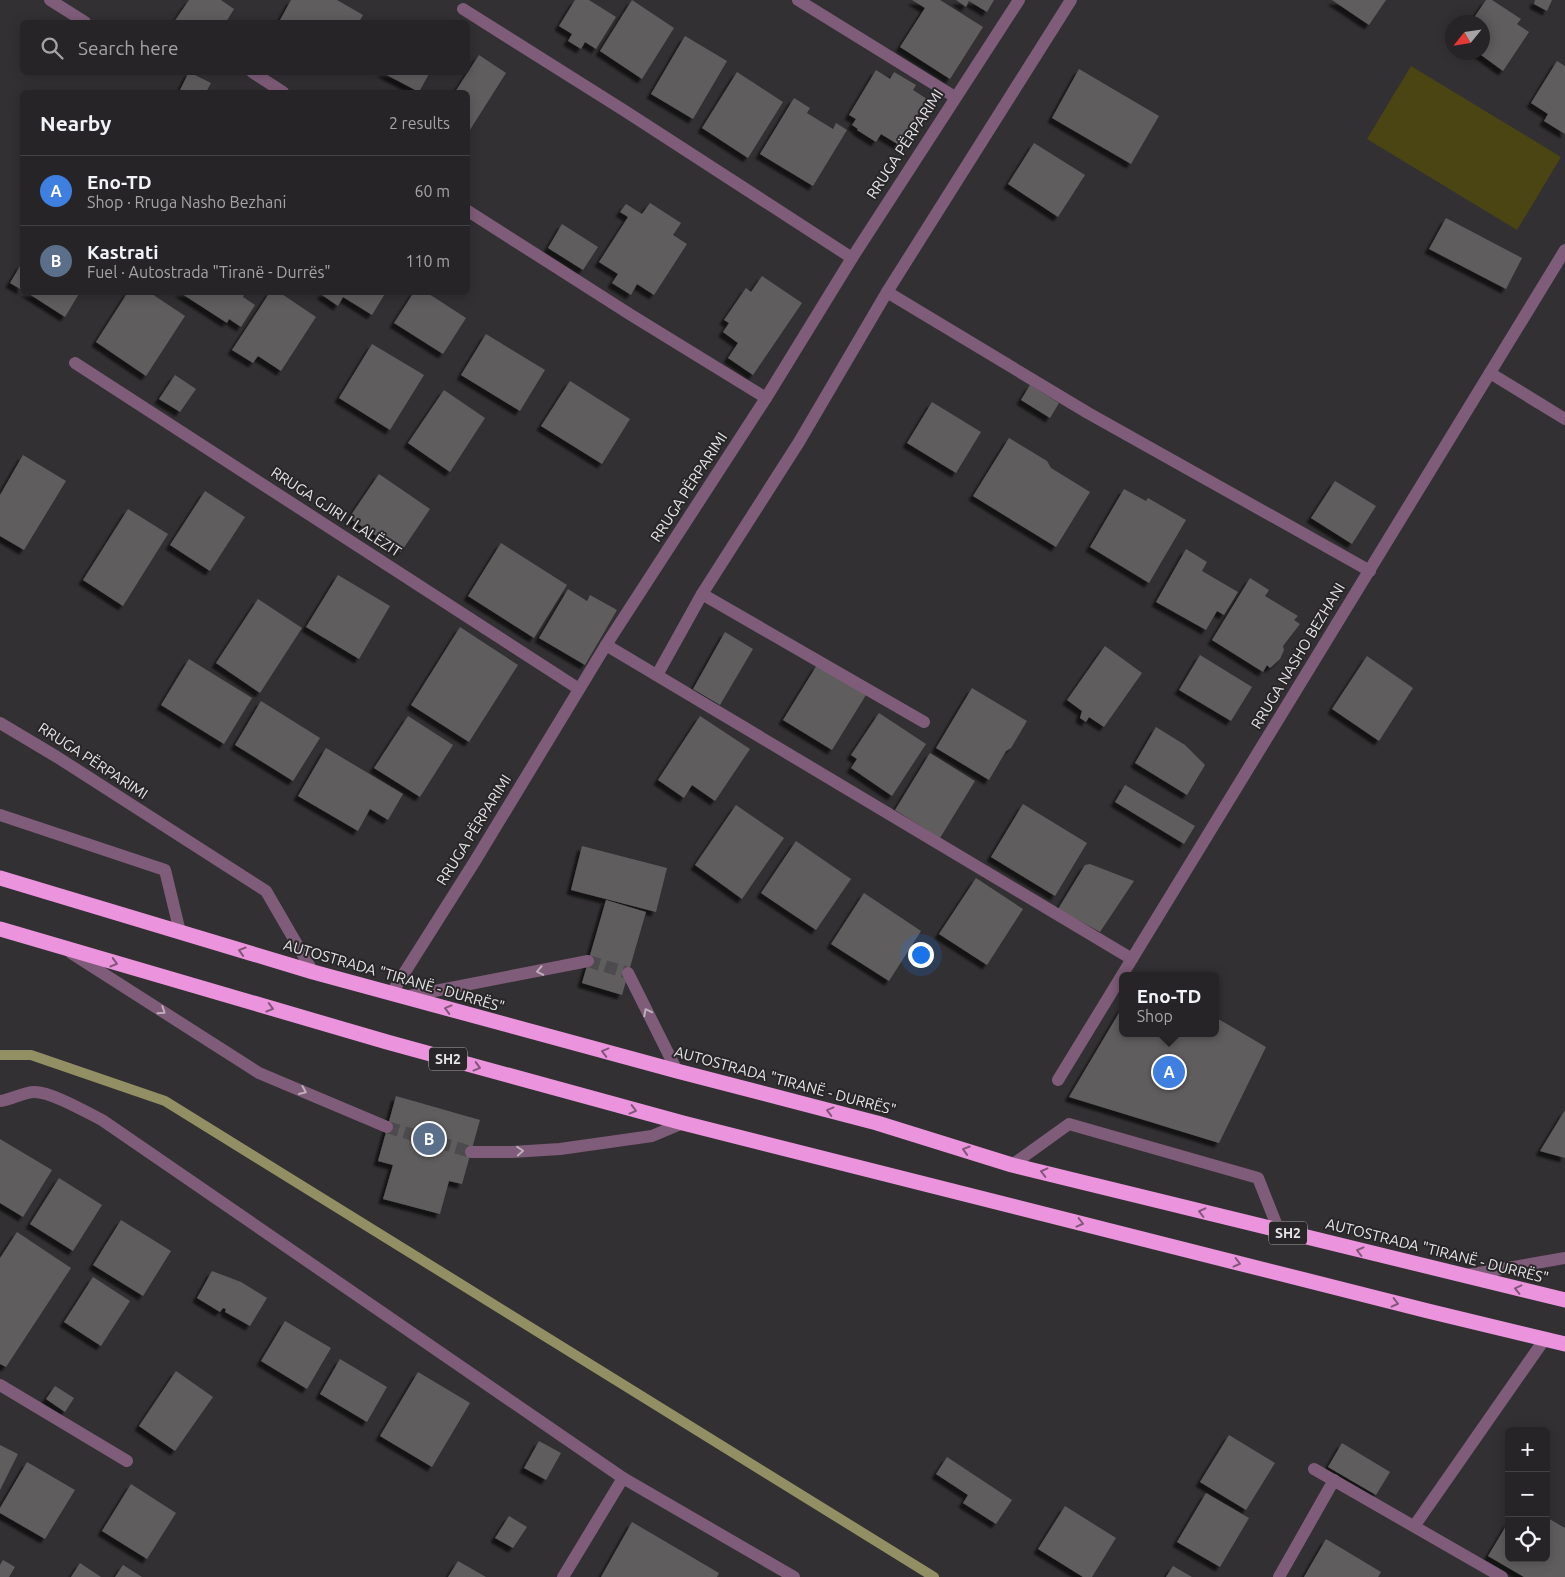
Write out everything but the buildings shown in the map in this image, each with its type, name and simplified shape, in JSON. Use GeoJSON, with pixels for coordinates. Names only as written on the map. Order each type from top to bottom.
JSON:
{"type":"FeatureCollection","features":[{"type":"Feature","properties":{"kind":"highway","name":"AUTOSTRADA \"TIRANË - DURRËS\""},"geometry":{"type":"LineString","coordinates":[[0,878],[313,972],[877,1123],[1012,1164],[1565,1300]]}},
{"type":"Feature","properties":{"kind":"highway","name":"SH2"},"geometry":{"type":"LineString","coordinates":[[0,929],[386,1042],[683,1123],[1565,1344]]}},
{"type":"Feature","properties":{"kind":"street"},"geometry":{"type":"LineString","coordinates":[[50,0],[82,20]]}},
{"type":"Feature","properties":{"kind":"street"},"geometry":{"type":"LineString","coordinates":[[798,0],[955,97]]}},
{"type":"Feature","properties":{"kind":"street","name":"RRUGA PËRPARIMI"},"geometry":{"type":"LineString","coordinates":[[397,995],[475,861],[606,645],[766,398],[852,258],[955,97],[1019,0]]}},
{"type":"Feature","properties":{"kind":"street"},"geometry":{"type":"LineString","coordinates":[[657,675],[702,594],[799,442],[887,292],[1071,0]]}},
{"type":"Feature","properties":{"kind":"street"},"geometry":{"type":"LineString","coordinates":[[463,9],[625,110],[852,258]]}},
{"type":"Feature","properties":{"kind":"street"},"geometry":{"type":"LineString","coordinates":[[257,75],[280,90]]}},
{"type":"Feature","properties":{"kind":"street"},"geometry":{"type":"LineString","coordinates":[[470,212],[631,316],[766,398]]}},
{"type":"Feature","properties":{"kind":"street","name":"RRUGA NASHO BEZHANI"},"geometry":{"type":"LineString","coordinates":[[1124,972],[1565,250]]}},
{"type":"Feature","properties":{"kind":"street"},"geometry":{"type":"LineString","coordinates":[[887,292],[1088,413],[1370,571]]}},
{"type":"Feature","properties":{"kind":"street","name":"RRUGA GJIRI I LALËZIT"},"geometry":{"type":"LineString","coordinates":[[75,364],[579,689]]}},
{"type":"Feature","properties":{"kind":"street"},"geometry":{"type":"LineString","coordinates":[[1490,373],[1565,419]]}},
{"type":"Feature","properties":{"kind":"street"},"geometry":{"type":"LineString","coordinates":[[702,594],[924,722]]}},
{"type":"Feature","properties":{"kind":"street"},"geometry":{"type":"LineString","coordinates":[[606,645],[1132,959]]}},
{"type":"Feature","properties":{"kind":"street","name":"RRUGA PËRPARIMI"},"geometry":{"type":"LineString","coordinates":[[0,722],[57,756],[266,890],[313,972]]}},
{"type":"Feature","properties":{"kind":"street"},"geometry":{"type":"LineString","coordinates":[[0,815],[166,870],[180,932]]}},
{"type":"Feature","properties":{"kind":"street"},"geometry":{"type":"LineString","coordinates":[[62,948],[259,1073],[387,1127]]}},
{"type":"Feature","properties":{"kind":"street"},"geometry":{"type":"LineString","coordinates":[[397,995],[588,961]]}},
{"type":"Feature","properties":{"kind":"street"},"geometry":{"type":"LineString","coordinates":[[628,973],[677,1071]]}},
{"type":"Feature","properties":{"kind":"street","name":"RRUGA NASHO BEZHANI"},"geometry":{"type":"LineString","coordinates":[[1058,1080],[1119,980]]}},
{"type":"Feature","properties":{"kind":"street"},"geometry":{"type":"LineString","coordinates":[[0,1101],[33,1092],[74,1105],[102,1120],[623,1478],[794,1577]]}},
{"type":"Feature","properties":{"kind":"street"},"geometry":{"type":"LineString","coordinates":[[471,1152],[560,1149],[652,1136],[683,1123]]}},
{"type":"Feature","properties":{"kind":"street"},"geometry":{"type":"LineString","coordinates":[[1012,1164],[1069,1124],[1258,1178],[1279,1231]]}},
{"type":"Feature","properties":{"kind":"street"},"geometry":{"type":"LineString","coordinates":[[1462,1276],[1565,1258]]}},
{"type":"Feature","properties":{"kind":"street"},"geometry":{"type":"LineString","coordinates":[[1415,1525],[1544,1340]]}},
{"type":"Feature","properties":{"kind":"street"},"geometry":{"type":"LineString","coordinates":[[0,1385],[127,1461]]}},
{"type":"Feature","properties":{"kind":"street"},"geometry":{"type":"LineString","coordinates":[[1314,1469],[1415,1525],[1502,1577]]}},
{"type":"Feature","properties":{"kind":"street"},"geometry":{"type":"LineString","coordinates":[[563,1577],[623,1478]]}},
{"type":"Feature","properties":{"kind":"street"},"geometry":{"type":"LineString","coordinates":[[1279,1577],[1334,1480]]}},
{"type":"Feature","properties":{"kind":"shaded area"},"geometry":{"type":"Polygon","coordinates":[[[1411,66],[1561,157],[1517,230],[1367,139],[1411,66]]]}},
{"type":"Feature","properties":{"kind":"waterway"},"geometry":{"type":"LineString","coordinates":[[0,1055],[31,1055],[165,1101],[934,1577]]}},
{"type":"Feature","properties":{"kind":"tunnel"},"geometry":{"type":"LineString","coordinates":[[588,961],[628,973]]}},
{"type":"Feature","properties":{"kind":"tunnel"},"geometry":{"type":"LineString","coordinates":[[387,1127],[471,1152]]}},
{"type":"Feature","properties":{"kind":"place","name":"Eno-TD"},"geometry":{"type":"Point","coordinates":[1169,1072]}},
{"type":"Feature","properties":{"kind":"place","name":"Kastrati"},"geometry":{"type":"Point","coordinates":[429,1139]}}]}
